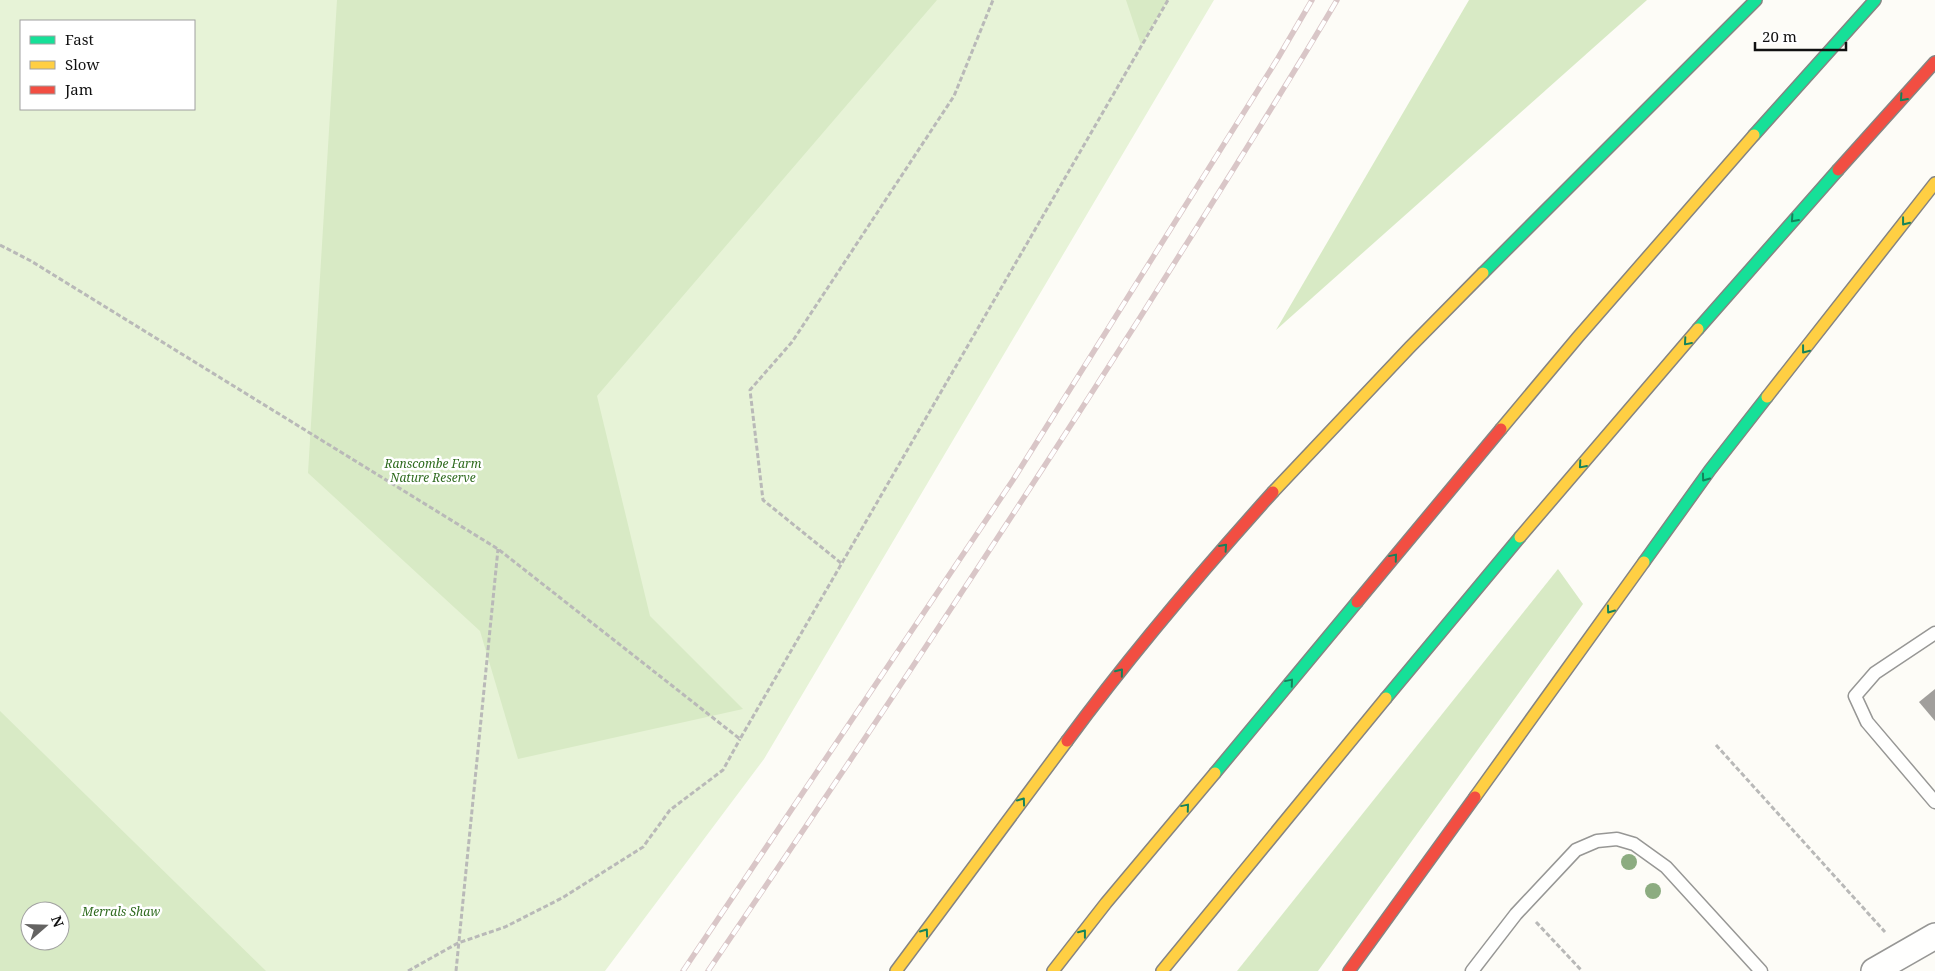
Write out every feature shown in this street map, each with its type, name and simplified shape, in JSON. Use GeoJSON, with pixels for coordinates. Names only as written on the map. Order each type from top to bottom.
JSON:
{"type":"FeatureCollection","features":[{"type":"Feature","properties":{"kind":"highway"},"geometry":{"type":"LineString","coordinates":[[896,971],[1094,705],[1203,570],[1308,453],[1410,347],[1756,0]]}},
{"type":"Feature","properties":{"kind":"highway"},"geometry":{"type":"LineString","coordinates":[[1053,971],[1106,903],[1578,337],[1733,158],[1874,0]]}},
{"type":"Feature","properties":{"kind":"highway"},"geometry":{"type":"LineString","coordinates":[[1162,971],[1461,606],[1738,282],[1935,62]]}},
{"type":"Feature","properties":{"kind":"highway"},"geometry":{"type":"LineString","coordinates":[[1349,971],[1710,470],[1935,183]]}},
{"type":"Feature","properties":{"kind":"street"},"geometry":{"type":"LineString","coordinates":[[1874,971],[1935,936]]}},
{"type":"Feature","properties":{"kind":"lane"},"geometry":{"type":"LineString","coordinates":[[1935,633],[1875,673],[1855,696],[1867,722],[1935,802]]}},
{"type":"Feature","properties":{"kind":"lane"},"geometry":{"type":"LineString","coordinates":[[1472,971],[1522,907],[1576,850],[1597,841],[1617,839],[1634,844],[1666,867],[1760,971]]}},
{"type":"Feature","properties":{"kind":"path"},"geometry":{"type":"LineString","coordinates":[[841,563],[763,500],[750,390],[792,342],[954,96],[993,0]]}},
{"type":"Feature","properties":{"kind":"path"},"geometry":{"type":"LineString","coordinates":[[408,971],[458,943],[505,927],[546,906],[643,848],[670,810],[723,770],[1168,0]]}},
{"type":"Feature","properties":{"kind":"path"},"geometry":{"type":"LineString","coordinates":[[0,245],[31,260],[498,549],[740,739]]}},
{"type":"Feature","properties":{"kind":"path"},"geometry":{"type":"LineString","coordinates":[[456,971],[498,549]]}},
{"type":"Feature","properties":{"kind":"path"},"geometry":{"type":"LineString","coordinates":[[1716,745],[1904,953]]}},
{"type":"Feature","properties":{"kind":"path"},"geometry":{"type":"LineString","coordinates":[[1522,907],[1582,971]]}},
{"type":"Feature","properties":{"kind":"green space","name":"Ranscombe Farm Nature Reserve"},"geometry":{"type":"Polygon","coordinates":[[[0,0],[1214,0],[764,759],[605,971],[0,971],[0,0]]]}},
{"type":"Feature","properties":{"kind":"green space"},"geometry":{"type":"Polygon","coordinates":[[[337,0],[937,0],[597,396],[650,616],[743,709],[518,759],[480,631],[308,473],[337,0]]]}},
{"type":"Feature","properties":{"kind":"green space"},"geometry":{"type":"Polygon","coordinates":[[[1126,0],[1167,0],[1141,45],[1126,0]]]}},
{"type":"Feature","properties":{"kind":"green space"},"geometry":{"type":"Polygon","coordinates":[[[1469,0],[1647,0],[1276,330],[1469,0]]]}},
{"type":"Feature","properties":{"kind":"green space"},"geometry":{"type":"Polygon","coordinates":[[[1558,569],[1583,604],[1318,971],[1237,971],[1558,569]]]}},
{"type":"Feature","properties":{"kind":"green space","name":"Merrals Shaw"},"geometry":{"type":"Polygon","coordinates":[[[0,711],[266,971],[0,971],[0,711]]]}},
{"type":"Feature","properties":{"kind":"building"},"geometry":{"type":"Polygon","coordinates":[[[1935,689],[1935,721],[1919,702],[1935,689]]]}},
{"type":"Feature","properties":{"kind":"railway"},"geometry":{"type":"LineString","coordinates":[[683,971],[1013,480],[1278,58],[1312,0]]}},
{"type":"Feature","properties":{"kind":"railway"},"geometry":{"type":"LineString","coordinates":[[708,971],[1035,481],[1141,316],[1337,0]]}},
{"type":"Feature","properties":{"kind":"traffic: fast"},"geometry":{"type":"LineString","coordinates":[[1483,273],[1756,0]]}},
{"type":"Feature","properties":{"kind":"traffic: fast"},"geometry":{"type":"LineString","coordinates":[[1754,135],[1875,0]]}},
{"type":"Feature","properties":{"kind":"traffic: fast"},"geometry":{"type":"LineString","coordinates":[[1698,329],[1838,170]]}},
{"type":"Feature","properties":{"kind":"traffic: fast"},"geometry":{"type":"LineString","coordinates":[[1644,562],[1710,470],[1767,397]]}},
{"type":"Feature","properties":{"kind":"traffic: fast"},"geometry":{"type":"LineString","coordinates":[[1386,698],[1520,537]]}},
{"type":"Feature","properties":{"kind":"traffic: fast"},"geometry":{"type":"LineString","coordinates":[[1215,773],[1357,602]]}},
{"type":"Feature","properties":{"kind":"traffic: slow"},"geometry":{"type":"LineString","coordinates":[[1501,429],[1578,337],[1754,135]]}},
{"type":"Feature","properties":{"kind":"traffic: slow"},"geometry":{"type":"LineString","coordinates":[[1767,397],[1935,183]]}},
{"type":"Feature","properties":{"kind":"traffic: slow"},"geometry":{"type":"LineString","coordinates":[[1273,492],[1483,273]]}},
{"type":"Feature","properties":{"kind":"traffic: slow"},"geometry":{"type":"LineString","coordinates":[[1520,537],[1698,329]]}},
{"type":"Feature","properties":{"kind":"traffic: slow"},"geometry":{"type":"LineString","coordinates":[[1475,797],[1644,562]]}},
{"type":"Feature","properties":{"kind":"traffic: slow"},"geometry":{"type":"LineString","coordinates":[[1162,971],[1386,698]]}},
{"type":"Feature","properties":{"kind":"traffic: slow"},"geometry":{"type":"LineString","coordinates":[[896,971],[1067,741]]}},
{"type":"Feature","properties":{"kind":"traffic: slow"},"geometry":{"type":"LineString","coordinates":[[1053,971],[1106,903],[1215,773]]}},
{"type":"Feature","properties":{"kind":"traffic: jam"},"geometry":{"type":"LineString","coordinates":[[1838,170],[1935,62]]}},
{"type":"Feature","properties":{"kind":"traffic: jam"},"geometry":{"type":"LineString","coordinates":[[1357,602],[1501,429]]}},
{"type":"Feature","properties":{"kind":"traffic: jam"},"geometry":{"type":"LineString","coordinates":[[1067,741],[1167,614],[1273,492]]}},
{"type":"Feature","properties":{"kind":"traffic: jam"},"geometry":{"type":"LineString","coordinates":[[1349,971],[1475,797]]}}]}
